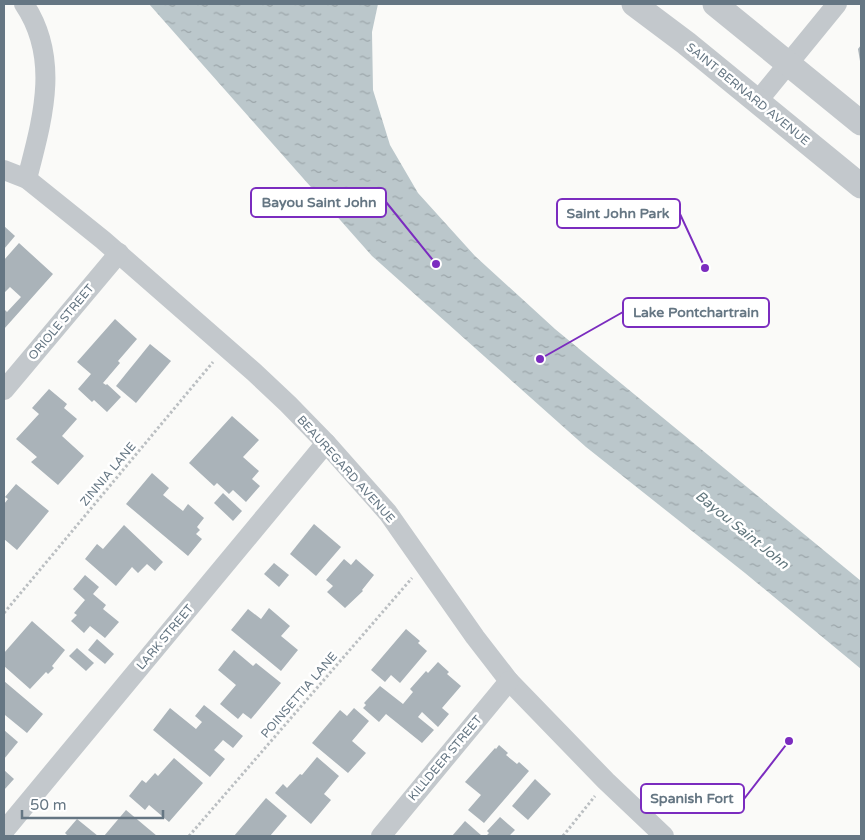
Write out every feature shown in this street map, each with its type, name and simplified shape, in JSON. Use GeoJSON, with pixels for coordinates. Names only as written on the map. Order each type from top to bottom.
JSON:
{"type":"FeatureCollection","features":[{"type":"Feature","properties":{"kind":"street"},"geometry":{"type":"LineString","coordinates":[[24,4],[31,14],[39,34],[46,65],[42,124],[27,179]]}},
{"type":"Feature","properties":{"kind":"street","name":"SAINT BERNARD AVENUE"},"geometry":{"type":"LineString","coordinates":[[634,4],[686,43],[861,186]]}},
{"type":"Feature","properties":{"kind":"street"},"geometry":{"type":"LineString","coordinates":[[715,4],[861,123]]}},
{"type":"Feature","properties":{"kind":"street"},"geometry":{"type":"LineString","coordinates":[[757,102],[836,4]]}},
{"type":"Feature","properties":{"kind":"street","name":"BEAUREGARD AVENUE"},"geometry":{"type":"LineString","coordinates":[[4,170],[27,179],[119,253],[254,372],[326,444],[388,513],[475,637],[509,681],[606,781],[664,836]]}},
{"type":"Feature","properties":{"kind":"street","name":"ORIOLE STREET"},"geometry":{"type":"LineString","coordinates":[[4,390],[119,253]]}},
{"type":"Feature","properties":{"kind":"street","name":"LARK STREET"},"geometry":{"type":"LineString","coordinates":[[4,831],[326,444]]}},
{"type":"Feature","properties":{"kind":"street","name":"KILLDEER STREET"},"geometry":{"type":"LineString","coordinates":[[381,836],[509,681]]}},
{"type":"Feature","properties":{"kind":"path","name":"ZINNIA LANE"},"geometry":{"type":"LineString","coordinates":[[4,613],[225,347]]}},
{"type":"Feature","properties":{"kind":"path","name":"POINSETTIA LANE"},"geometry":{"type":"LineString","coordinates":[[189,836],[423,564]]}},
{"type":"Feature","properties":{"kind":"path"},"geometry":{"type":"LineString","coordinates":[[563,836],[606,781]]}},
{"type":"Feature","properties":{"kind":"water"},"geometry":{"type":"Polygon","coordinates":[[[149,4],[378,4],[372,32],[373,90],[390,145],[418,193],[475,256],[555,329],[861,581],[861,669],[745,573],[586,447],[372,256],[149,4]]]}},
{"type":"Feature","properties":{"kind":"building"},"geometry":{"type":"Polygon","coordinates":[[[861,45],[861,61],[860,61],[858,49],[861,45]]]}},
{"type":"Feature","properties":{"kind":"building"},"geometry":{"type":"Polygon","coordinates":[[[4,226],[15,236],[4,249],[4,226]]]}},
{"type":"Feature","properties":{"kind":"building"},"geometry":{"type":"Polygon","coordinates":[[[19,243],[53,274],[4,329],[4,309],[7,312],[21,297],[10,287],[5,292],[4,290],[4,260],[19,243]]]}},
{"type":"Feature","properties":{"kind":"building"},"geometry":{"type":"Polygon","coordinates":[[[115,319],[137,339],[118,361],[120,363],[103,383],[107,384],[121,397],[107,412],[78,389],[91,374],[77,362],[115,319]]]}},
{"type":"Feature","properties":{"kind":"building"},"geometry":{"type":"Polygon","coordinates":[[[150,344],[171,361],[136,403],[116,386],[150,344]]]}},
{"type":"Feature","properties":{"kind":"building"},"geometry":{"type":"Polygon","coordinates":[[[49,389],[67,404],[64,408],[77,419],[62,436],[84,456],[58,485],[31,462],[37,457],[16,439],[39,414],[32,408],[49,389]]]}},
{"type":"Feature","properties":{"kind":"building"},"geometry":{"type":"Polygon","coordinates":[[[232,416],[259,440],[243,457],[259,471],[252,479],[260,486],[246,502],[233,490],[229,494],[217,483],[214,486],[189,463],[232,416]]]}},
{"type":"Feature","properties":{"kind":"building"},"geometry":{"type":"Polygon","coordinates":[[[152,473],[169,488],[163,495],[183,511],[188,504],[204,518],[197,527],[200,530],[196,534],[202,539],[188,556],[126,504],[152,473]]]}},
{"type":"Feature","properties":{"kind":"building"},"geometry":{"type":"Polygon","coordinates":[[[16,484],[49,511],[17,550],[4,539],[4,504],[8,499],[5,497],[16,484]]]}},
{"type":"Feature","properties":{"kind":"building"},"geometry":{"type":"Polygon","coordinates":[[[223,493],[242,511],[233,521],[214,503],[223,493]]]}},
{"type":"Feature","properties":{"kind":"building"},"geometry":{"type":"Polygon","coordinates":[[[314,524],[341,547],[316,576],[290,554],[314,524]]]}},
{"type":"Feature","properties":{"kind":"building"},"geometry":{"type":"Polygon","coordinates":[[[124,525],[163,562],[155,571],[147,564],[138,573],[132,567],[116,586],[85,559],[97,544],[103,549],[124,525]]]}},
{"type":"Feature","properties":{"kind":"building"},"geometry":{"type":"Polygon","coordinates":[[[344,559],[351,565],[356,559],[374,575],[363,591],[345,608],[327,592],[333,586],[326,580],[344,559]]]}},
{"type":"Feature","properties":{"kind":"building"},"geometry":{"type":"Polygon","coordinates":[[[274,563],[289,575],[279,587],[264,574],[274,563]]]}},
{"type":"Feature","properties":{"kind":"building"},"geometry":{"type":"Polygon","coordinates":[[[85,575],[99,587],[93,594],[106,605],[103,609],[119,622],[105,638],[90,626],[84,633],[71,621],[77,615],[74,613],[85,600],[73,589],[85,575]]]}},
{"type":"Feature","properties":{"kind":"building"},"geometry":{"type":"Polygon","coordinates":[[[269,608],[290,626],[281,636],[298,650],[281,671],[231,630],[248,609],[261,619],[269,608]]]}},
{"type":"Feature","properties":{"kind":"building"},"geometry":{"type":"Polygon","coordinates":[[[32,621],[65,650],[52,666],[54,668],[48,674],[46,672],[30,689],[4,666],[4,653],[32,621]]]}},
{"type":"Feature","properties":{"kind":"building"},"geometry":{"type":"Polygon","coordinates":[[[406,629],[420,641],[418,643],[427,651],[400,683],[391,675],[385,682],[371,670],[406,629]]]}},
{"type":"Feature","properties":{"kind":"building"},"geometry":{"type":"Polygon","coordinates":[[[97,639],[114,654],[105,664],[88,650],[97,639]]]}},
{"type":"Feature","properties":{"kind":"building"},"geometry":{"type":"Polygon","coordinates":[[[77,648],[94,663],[86,671],[69,656],[77,648]]]}},
{"type":"Feature","properties":{"kind":"building"},"geometry":{"type":"Polygon","coordinates":[[[234,650],[253,666],[256,663],[281,683],[251,719],[243,713],[238,719],[220,704],[236,685],[218,670],[234,650]]]}},
{"type":"Feature","properties":{"kind":"building"},"geometry":{"type":"Polygon","coordinates":[[[438,662],[449,672],[447,674],[461,686],[442,708],[449,714],[438,727],[422,712],[418,717],[434,730],[422,743],[386,714],[379,722],[363,708],[366,705],[364,703],[380,686],[403,704],[413,692],[410,689],[426,671],[428,673],[438,662]]]}},
{"type":"Feature","properties":{"kind":"building"},"geometry":{"type":"Polygon","coordinates":[[[4,681],[43,714],[27,733],[5,715],[4,717],[4,681]]]}},
{"type":"Feature","properties":{"kind":"building"},"geometry":{"type":"Polygon","coordinates":[[[204,705],[243,736],[233,748],[223,740],[214,750],[225,759],[210,777],[153,730],[170,708],[196,729],[202,722],[195,716],[204,705]]]}},
{"type":"Feature","properties":{"kind":"building"},"geometry":{"type":"Polygon","coordinates":[[[354,708],[369,721],[352,741],[366,753],[348,773],[312,743],[340,710],[347,716],[354,708]]]}},
{"type":"Feature","properties":{"kind":"building"},"geometry":{"type":"Polygon","coordinates":[[[4,730],[18,742],[4,759],[4,730]]]}},
{"type":"Feature","properties":{"kind":"building"},"geometry":{"type":"Polygon","coordinates":[[[499,745],[508,753],[506,755],[517,764],[519,762],[529,771],[484,823],[468,810],[481,795],[465,782],[499,745]]]}},
{"type":"Feature","properties":{"kind":"building"},"geometry":{"type":"Polygon","coordinates":[[[317,757],[339,776],[324,794],[331,800],[311,824],[275,793],[283,784],[287,788],[300,774],[302,775],[317,757]]]}},
{"type":"Feature","properties":{"kind":"building"},"geometry":{"type":"Polygon","coordinates":[[[174,758],[203,783],[169,822],[149,805],[145,810],[129,796],[142,780],[146,783],[155,773],[158,776],[174,758]]]}},
{"type":"Feature","properties":{"kind":"building"},"geometry":{"type":"Polygon","coordinates":[[[4,770],[14,779],[4,790],[4,770]]]}},
{"type":"Feature","properties":{"kind":"building"},"geometry":{"type":"Polygon","coordinates":[[[535,779],[551,794],[528,820],[512,806],[535,779]]]}},
{"type":"Feature","properties":{"kind":"building"},"geometry":{"type":"Polygon","coordinates":[[[266,798],[287,816],[270,836],[234,836],[266,798]]]}},
{"type":"Feature","properties":{"kind":"building"},"geometry":{"type":"Polygon","coordinates":[[[126,810],[157,836],[104,836],[126,810]]]}},
{"type":"Feature","properties":{"kind":"building"},"geometry":{"type":"Polygon","coordinates":[[[500,817],[515,830],[509,836],[486,836],[489,833],[487,831],[500,817]]]}},
{"type":"Feature","properties":{"kind":"building"},"geometry":{"type":"Polygon","coordinates":[[[77,819],[98,836],[68,836],[65,833],[77,819]]]}},
{"type":"Feature","properties":{"kind":"building"},"geometry":{"type":"Polygon","coordinates":[[[465,821],[482,836],[452,836],[465,821]]]}},
{"type":"Feature","properties":{"kind":"place","name":"Bayou Saint John"},"geometry":{"type":"Point","coordinates":[436,264]}},
{"type":"Feature","properties":{"kind":"place","name":"Saint John Park"},"geometry":{"type":"Point","coordinates":[705,268]}},
{"type":"Feature","properties":{"kind":"place","name":"Lake Pontchartrain"},"geometry":{"type":"Point","coordinates":[540,359]}},
{"type":"Feature","properties":{"kind":"place","name":"Spanish Fort"},"geometry":{"type":"Point","coordinates":[789,741]}}]}
